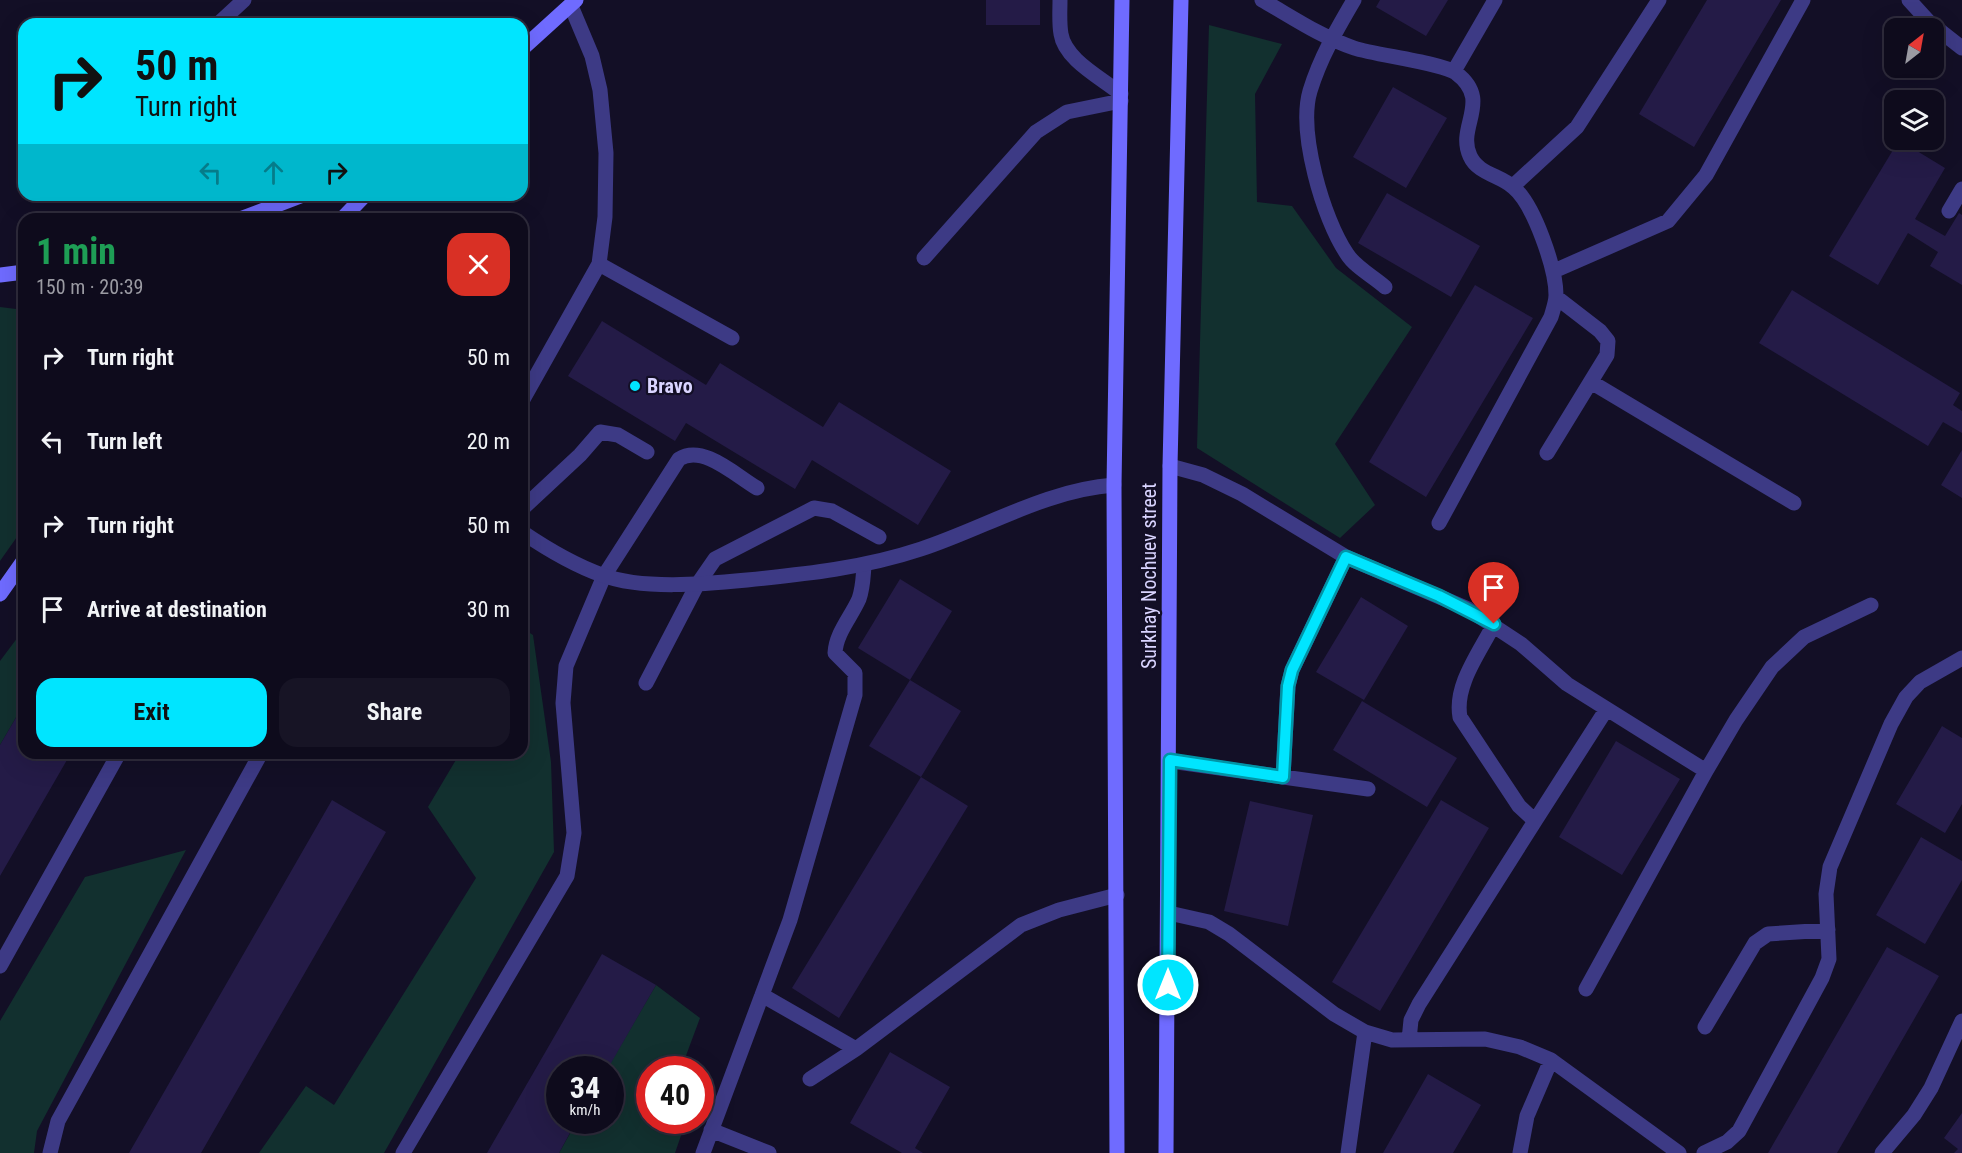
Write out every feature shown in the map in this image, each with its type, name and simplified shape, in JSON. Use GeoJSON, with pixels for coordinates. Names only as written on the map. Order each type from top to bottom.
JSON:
{"type":"FeatureCollection","features":[{"type":"Feature","properties":{"kind":"street"},"geometry":{"type":"LineString","coordinates":[[224,18],[244,0]]}},
{"type":"Feature","properties":{"kind":"street"},"geometry":{"type":"LineString","coordinates":[[1060,0],[1060,34],[1065,45],[1072,55],[1121,98]]}},
{"type":"Feature","properties":{"kind":"street","name":"Surkhay Nochuev street"},"geometry":{"type":"LineString","coordinates":[[1117,1153],[1118,895],[1114,485],[1122,0]]}},
{"type":"Feature","properties":{"kind":"street","name":"Surkhay Nochuev street"},"geometry":{"type":"LineString","coordinates":[[1166,1153],[1170,466],[1181,0]]}},
{"type":"Feature","properties":{"kind":"street"},"geometry":{"type":"LineString","coordinates":[[1262,0],[1331,39],[1356,49],[1454,71],[1469,86],[1474,100],[1466,147],[1470,158],[1480,169],[1513,186],[1526,201],[1554,272],[1556,297],[1551,317],[1438,523]]}},
{"type":"Feature","properties":{"kind":"street"},"geometry":{"type":"LineString","coordinates":[[1354,0],[1331,39],[1309,93],[1309,144],[1321,202],[1348,255],[1385,287]]}},
{"type":"Feature","properties":{"kind":"street"},"geometry":{"type":"LineString","coordinates":[[1454,71],[1495,0]]}},
{"type":"Feature","properties":{"kind":"street"},"geometry":{"type":"LineString","coordinates":[[1513,186],[1576,128],[1659,0]]}},
{"type":"Feature","properties":{"kind":"street"},"geometry":{"type":"LineString","coordinates":[[1554,272],[1668,221],[1706,175],[1803,0]]}},
{"type":"Feature","properties":{"kind":"street"},"geometry":{"type":"LineString","coordinates":[[1909,0],[1930,23],[1962,48]]}},
{"type":"Feature","properties":{"kind":"street"},"geometry":{"type":"LineString","coordinates":[[528,44],[574,3],[592,56],[600,90],[606,153],[605,217],[599,264],[528,390]]}},
{"type":"Feature","properties":{"kind":"street"},"geometry":{"type":"LineString","coordinates":[[924,258],[1036,132],[1067,112],[1121,98]]}},
{"type":"Feature","properties":{"kind":"street"},"geometry":{"type":"LineString","coordinates":[[1949,211],[1962,189]]}},
{"type":"Feature","properties":{"kind":"street"},"geometry":{"type":"LineString","coordinates":[[256,213],[287,201]]}},
{"type":"Feature","properties":{"kind":"street"},"geometry":{"type":"LineString","coordinates":[[348,213],[359,201]]}},
{"type":"Feature","properties":{"kind":"street"},"geometry":{"type":"LineString","coordinates":[[599,264],[732,338]]}},
{"type":"Feature","properties":{"kind":"street"},"geometry":{"type":"LineString","coordinates":[[0,275],[18,273]]}},
{"type":"Feature","properties":{"kind":"street"},"geometry":{"type":"LineString","coordinates":[[1547,453],[1607,355],[1608,341],[1600,331],[1556,297]]}},
{"type":"Feature","properties":{"kind":"street"},"geometry":{"type":"LineString","coordinates":[[1591,382],[1794,503]]}},
{"type":"Feature","properties":{"kind":"street"},"geometry":{"type":"LineString","coordinates":[[528,503],[580,455],[600,432],[618,435],[647,453]]}},
{"type":"Feature","properties":{"kind":"street"},"geometry":{"type":"LineString","coordinates":[[403,1153],[567,876],[574,833],[563,703],[566,666],[604,576],[679,459],[688,454],[701,454],[757,488]]}},
{"type":"Feature","properties":{"kind":"street"},"geometry":{"type":"LineString","coordinates":[[1170,466],[1203,475],[1242,494],[1346,557],[1459,604],[1494,624],[1567,684],[1707,771]]}},
{"type":"Feature","properties":{"kind":"street"},"geometry":{"type":"LineString","coordinates":[[528,536],[566,558],[604,576],[647,583],[697,585],[817,574],[864,566],[922,549],[1053,497],[1088,487],[1114,485]]}},
{"type":"Feature","properties":{"kind":"street"},"geometry":{"type":"LineString","coordinates":[[646,683],[697,585],[715,559],[814,508],[832,510],[879,537]]}},
{"type":"Feature","properties":{"kind":"street"},"geometry":{"type":"LineString","coordinates":[[1283,777],[1288,686],[1292,670],[1346,557]]}},
{"type":"Feature","properties":{"kind":"street"},"geometry":{"type":"LineString","coordinates":[[714,1122],[790,920],[855,695],[855,673],[835,653],[835,642],[863,587],[864,566]]}},
{"type":"Feature","properties":{"kind":"street"},"geometry":{"type":"LineString","coordinates":[[0,594],[18,568]]}},
{"type":"Feature","properties":{"kind":"street"},"geometry":{"type":"LineString","coordinates":[[1586,989],[1736,720],[1772,667],[1804,637],[1871,605]]}},
{"type":"Feature","properties":{"kind":"street"},"geometry":{"type":"LineString","coordinates":[[1494,624],[1464,682],[1457,702],[1460,717],[1519,806],[1535,821]]}},
{"type":"Feature","properties":{"kind":"street"},"geometry":{"type":"LineString","coordinates":[[1704,1153],[1727,1142],[1739,1131],[1822,978],[1829,959],[1826,894],[1830,867],[1891,724],[1906,697],[1920,682],[1962,658]]}},
{"type":"Feature","properties":{"kind":"street"},"geometry":{"type":"LineString","coordinates":[[1409,1040],[1411,1020],[1419,1004],[1606,710]]}},
{"type":"Feature","properties":{"kind":"street"},"geometry":{"type":"LineString","coordinates":[[0,966],[115,759]]}},
{"type":"Feature","properties":{"kind":"street"},"geometry":{"type":"LineString","coordinates":[[50,1153],[58,1122],[258,759]]}},
{"type":"Feature","properties":{"kind":"street"},"geometry":{"type":"LineString","coordinates":[[1170,760],[1368,789]]}},
{"type":"Feature","properties":{"kind":"street"},"geometry":{"type":"LineString","coordinates":[[810,1079],[856,1049],[1022,926],[1059,910],[1118,895]]}},
{"type":"Feature","properties":{"kind":"street"},"geometry":{"type":"LineString","coordinates":[[1169,913],[1209,922],[1229,934],[1334,1014],[1365,1032],[1392,1040],[1485,1039],[1520,1047],[1551,1060],[1679,1153]]}},
{"type":"Feature","properties":{"kind":"street"},"geometry":{"type":"LineString","coordinates":[[1705,1027],[1755,943],[1768,934],[1828,930]]}},
{"type":"Feature","properties":{"kind":"street"},"geometry":{"type":"LineString","coordinates":[[762,995],[856,1049]]}},
{"type":"Feature","properties":{"kind":"street"},"geometry":{"type":"LineString","coordinates":[[1882,1153],[1914,1115],[1931,1088],[1962,1021]]}},
{"type":"Feature","properties":{"kind":"street"},"geometry":{"type":"LineString","coordinates":[[1348,1153],[1365,1032]]}},
{"type":"Feature","properties":{"kind":"street"},"geometry":{"type":"LineString","coordinates":[[1520,1153],[1527,1116],[1551,1060]]}},
{"type":"Feature","properties":{"kind":"street"},"geometry":{"type":"LineString","coordinates":[[714,1131],[768,1153]]}},
{"type":"Feature","properties":{"kind":"street"},"geometry":{"type":"LineString","coordinates":[[703,1153],[710,1134]]}},
{"type":"Feature","properties":{"kind":"green space"},"geometry":{"type":"Polygon","coordinates":[[[1209,25],[1282,44],[1255,94],[1257,202],[1292,206],[1336,268],[1412,327],[1335,444],[1375,505],[1340,538],[1197,448],[1209,25]]]}},
{"type":"Feature","properties":{"kind":"green space"},"geometry":{"type":"Polygon","coordinates":[[[0,307],[18,309],[18,536],[0,561],[0,307]]]}},
{"type":"Feature","properties":{"kind":"green space"},"geometry":{"type":"Polygon","coordinates":[[[528,632],[533,635],[551,762],[554,852],[384,1153],[259,1153],[306,1086],[334,1105],[476,878],[428,807],[456,759],[528,759],[528,632]]]}},
{"type":"Feature","properties":{"kind":"green space"},"geometry":{"type":"Polygon","coordinates":[[[18,637],[18,714],[0,745],[0,661],[18,637]]]}},
{"type":"Feature","properties":{"kind":"green space"},"geometry":{"type":"Polygon","coordinates":[[[186,850],[37,1131],[34,1153],[0,1153],[0,1021],[85,877],[186,850]]]}},
{"type":"Feature","properties":{"kind":"green space"},"geometry":{"type":"Polygon","coordinates":[[[656,985],[700,1018],[686,1056],[636,1056],[636,1134],[682,1134],[675,1153],[559,1153],[570,1134],[624,1134],[624,1056],[615,1056],[656,985]]]}},
{"type":"Feature","properties":{"kind":"building"},"geometry":{"type":"Polygon","coordinates":[[[986,0],[1040,0],[1040,25],[986,25],[986,0]]]}},
{"type":"Feature","properties":{"kind":"building"},"geometry":{"type":"Polygon","coordinates":[[[1380,0],[1448,0],[1426,36],[1376,7],[1380,0]]]}},
{"type":"Feature","properties":{"kind":"building"},"geometry":{"type":"Polygon","coordinates":[[[1707,0],[1781,0],[1694,147],[1639,114],[1707,0]]]}},
{"type":"Feature","properties":{"kind":"building"},"geometry":{"type":"Polygon","coordinates":[[[1393,87],[1447,118],[1406,188],[1353,157],[1393,87]]]}},
{"type":"Feature","properties":{"kind":"building"},"geometry":{"type":"Polygon","coordinates":[[[1893,150],[1915,150],[1945,168],[1915,219],[1945,236],[1959,213],[1962,215],[1962,285],[1930,266],[1938,252],[1908,233],[1878,285],[1829,256],[1893,150]]]}},
{"type":"Feature","properties":{"kind":"building"},"geometry":{"type":"Polygon","coordinates":[[[1387,193],[1480,246],[1451,297],[1358,243],[1387,193]]]}},
{"type":"Feature","properties":{"kind":"building"},"geometry":{"type":"Polygon","coordinates":[[[1475,285],[1533,318],[1426,497],[1369,462],[1475,285]]]}},
{"type":"Feature","properties":{"kind":"building"},"geometry":{"type":"Polygon","coordinates":[[[1792,290],[1960,393],[1953,405],[1962,411],[1962,433],[1943,422],[1928,446],[1759,343],[1792,290]]]}},
{"type":"Feature","properties":{"kind":"building"},"geometry":{"type":"Polygon","coordinates":[[[602,321],[706,385],[720,363],[823,427],[839,402],[951,471],[918,525],[812,460],[795,489],[686,423],[675,441],[568,376],[602,321]]]}},
{"type":"Feature","properties":{"kind":"building"},"geometry":{"type":"Polygon","coordinates":[[[1962,450],[1962,498],[1941,485],[1962,450]]]}},
{"type":"Feature","properties":{"kind":"building"},"geometry":{"type":"Polygon","coordinates":[[[900,579],[952,611],[910,680],[858,648],[900,579]]]}},
{"type":"Feature","properties":{"kind":"building"},"geometry":{"type":"Polygon","coordinates":[[[1361,597],[1408,626],[1364,700],[1316,672],[1361,597]]]}},
{"type":"Feature","properties":{"kind":"building"},"geometry":{"type":"Polygon","coordinates":[[[910,680],[961,711],[921,777],[869,746],[910,680]]]}},
{"type":"Feature","properties":{"kind":"building"},"geometry":{"type":"Polygon","coordinates":[[[1362,701],[1457,758],[1427,807],[1333,750],[1362,701]]]}},
{"type":"Feature","properties":{"kind":"building"},"geometry":{"type":"Polygon","coordinates":[[[18,714],[18,759],[68,759],[0,876],[0,745],[18,714]]]}},
{"type":"Feature","properties":{"kind":"building"},"geometry":{"type":"Polygon","coordinates":[[[1942,726],[1962,738],[1962,804],[1945,833],[1896,804],[1942,726]]]}},
{"type":"Feature","properties":{"kind":"building"},"geometry":{"type":"Polygon","coordinates":[[[1616,741],[1680,779],[1622,875],[1559,837],[1616,741]]]}},
{"type":"Feature","properties":{"kind":"building"},"geometry":{"type":"Polygon","coordinates":[[[921,777],[968,806],[839,1018],[792,988],[921,777]]]}},
{"type":"Feature","properties":{"kind":"building"},"geometry":{"type":"Polygon","coordinates":[[[332,800],[386,832],[201,1153],[129,1153],[332,800]]]}},
{"type":"Feature","properties":{"kind":"building"},"geometry":{"type":"Polygon","coordinates":[[[1441,800],[1489,828],[1380,1011],[1332,982],[1441,800]]]}},
{"type":"Feature","properties":{"kind":"building"},"geometry":{"type":"Polygon","coordinates":[[[1250,801],[1313,815],[1288,926],[1224,911],[1250,801]]]}},
{"type":"Feature","properties":{"kind":"building"},"geometry":{"type":"Polygon","coordinates":[[[1921,837],[1962,861],[1962,880],[1925,944],[1876,915],[1921,837]]]}},
{"type":"Feature","properties":{"kind":"building"},"geometry":{"type":"Polygon","coordinates":[[[1887,947],[1939,976],[1837,1153],[1768,1153],[1887,947]]]}},
{"type":"Feature","properties":{"kind":"building"},"geometry":{"type":"Polygon","coordinates":[[[602,954],[656,985],[615,1056],[546,1056],[546,1134],[569,1134],[559,1153],[487,1153],[602,954]]]}},
{"type":"Feature","properties":{"kind":"building"},"geometry":{"type":"Polygon","coordinates":[[[890,1052],[950,1087],[915,1148],[923,1153],[902,1153],[850,1123],[890,1052]]]}},
{"type":"Feature","properties":{"kind":"building"},"geometry":{"type":"Polygon","coordinates":[[[1428,1074],[1481,1105],[1453,1153],[1383,1153],[1428,1074]]]}},
{"type":"Feature","properties":{"kind":"building"},"geometry":{"type":"Polygon","coordinates":[[[1962,1113],[1962,1153],[1954,1153],[1958,1149],[1944,1138],[1962,1113]]]}},
{"type":"Feature","properties":{"kind":"place","name":"Bravo"},"geometry":{"type":"Point","coordinates":[635,386]}},
{"type":"Feature","properties":{"kind":"route"},"geometry":{"type":"LineString","coordinates":[[1168,985],[1170,760],[1283,777],[1288,686],[1292,670],[1346,557],[1468,609],[1494,624]]}}]}
